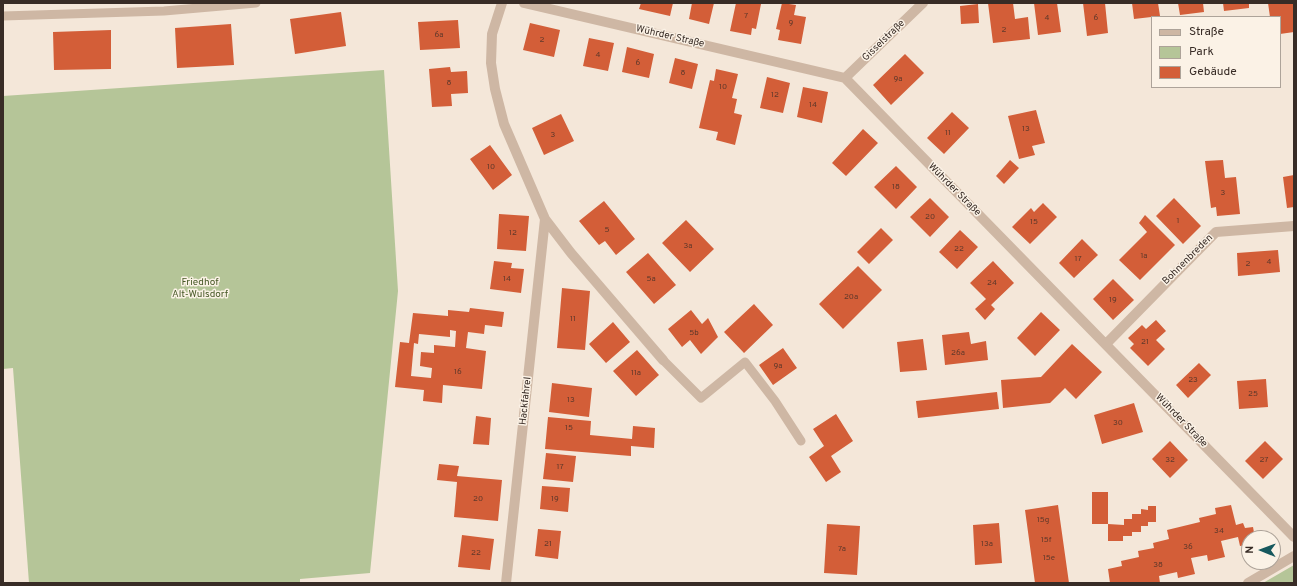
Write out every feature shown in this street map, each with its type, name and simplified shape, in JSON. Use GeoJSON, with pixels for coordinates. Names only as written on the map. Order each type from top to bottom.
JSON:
{"type":"FeatureCollection","features":[{"type":"Feature","properties":{"kind":"street","name":"Hackfahrel"},"geometry":{"type":"LineString","coordinates":[[502,3],[492,34],[491,63],[495,89],[504,124],[545,219],[663,360]]}},
{"type":"Feature","properties":{"kind":"street","name":"Wührder Straße"},"geometry":{"type":"LineString","coordinates":[[524,3],[845,78],[1294,537]]}},
{"type":"Feature","properties":{"kind":"street","name":"Gisselstraße"},"geometry":{"type":"LineString","coordinates":[[845,78],[923,3]]}},
{"type":"Feature","properties":{"kind":"street","name":"Hackfahrel"},"geometry":{"type":"LineString","coordinates":[[506,583],[545,219]]}},
{"type":"Feature","properties":{"kind":"street","name":"Bohnenbreden"},"geometry":{"type":"LineString","coordinates":[[1106,344],[1216,232],[1294,226]]}},
{"type":"Feature","properties":{"kind":"street"},"geometry":{"type":"LineString","coordinates":[[1248,583],[1294,556]]}},
{"type":"Feature","properties":{"kind":"lane"},"geometry":{"type":"LineString","coordinates":[[3,16],[164,11],[256,3]]}},
{"type":"Feature","properties":{"kind":"lane"},"geometry":{"type":"LineString","coordinates":[[663,360],[701,398],[745,362],[801,440]]}},
{"type":"Feature","properties":{"kind":"green space","name":"Friedhof Alt-Wulsdorf"},"geometry":{"type":"Polygon","coordinates":[[[384,70],[398,291],[370,573],[300,579],[300,583],[29,583],[13,368],[3,369],[3,96],[384,70]]]}},
{"type":"Feature","properties":{"kind":"green space"},"geometry":{"type":"Polygon","coordinates":[[[1294,565],[1294,583],[1263,583],[1294,565]]]}},
{"type":"Feature","properties":{"kind":"building"},"geometry":{"type":"Polygon","coordinates":[[[641,3],[673,3],[670,16],[639,9],[641,3]]]}},
{"type":"Feature","properties":{"kind":"building"},"geometry":{"type":"Polygon","coordinates":[[[692,3],[714,3],[709,24],[689,19],[692,3]]]}},
{"type":"Feature","properties":{"kind":"building"},"geometry":{"type":"Polygon","coordinates":[[[736,3],[761,4],[756,29],[752,28],[751,35],[730,31],[736,3]]]}},
{"type":"Feature","properties":{"kind":"building"},"geometry":{"type":"Polygon","coordinates":[[[782,3],[796,5],[794,15],[806,17],[801,44],[778,40],[780,30],[776,29],[782,3]]]}},
{"type":"Feature","properties":{"kind":"building"},"geometry":{"type":"Polygon","coordinates":[[[988,3],[1013,3],[1015,19],[1028,17],[1030,39],[993,43],[988,3]]]}},
{"type":"Feature","properties":{"kind":"building"},"geometry":{"type":"Polygon","coordinates":[[[1034,3],[1057,3],[1061,32],[1038,35],[1034,3]]]}},
{"type":"Feature","properties":{"kind":"building"},"geometry":{"type":"Polygon","coordinates":[[[1083,3],[1105,3],[1108,33],[1087,36],[1083,3]]]}},
{"type":"Feature","properties":{"kind":"building"},"geometry":{"type":"Polygon","coordinates":[[[1132,3],[1158,3],[1160,16],[1134,19],[1132,3]]]}},
{"type":"Feature","properties":{"kind":"building"},"geometry":{"type":"Polygon","coordinates":[[[1178,3],[1203,3],[1204,12],[1180,15],[1178,3]]]}},
{"type":"Feature","properties":{"kind":"building"},"geometry":{"type":"Polygon","coordinates":[[[1223,3],[1249,3],[1249,8],[1224,11],[1223,3]]]}},
{"type":"Feature","properties":{"kind":"building"},"geometry":{"type":"Polygon","coordinates":[[[1268,3],[1294,3],[1294,32],[1281,34],[1281,16],[1270,16],[1268,3]]]}},
{"type":"Feature","properties":{"kind":"building"},"geometry":{"type":"Polygon","coordinates":[[[978,4],[979,23],[961,24],[960,6],[978,4]]]}},
{"type":"Feature","properties":{"kind":"building"},"geometry":{"type":"Polygon","coordinates":[[[341,12],[346,46],[295,54],[290,19],[341,12]]]}},
{"type":"Feature","properties":{"kind":"building"},"geometry":{"type":"Polygon","coordinates":[[[458,20],[460,48],[420,50],[418,22],[458,20]]]}},
{"type":"Feature","properties":{"kind":"building"},"geometry":{"type":"Polygon","coordinates":[[[530,23],[560,30],[554,57],[523,50],[530,23]]]}},
{"type":"Feature","properties":{"kind":"building"},"geometry":{"type":"Polygon","coordinates":[[[231,24],[234,65],[177,68],[175,28],[231,24]]]}},
{"type":"Feature","properties":{"kind":"building"},"geometry":{"type":"Polygon","coordinates":[[[111,30],[111,69],[54,70],[53,32],[111,30]]]}},
{"type":"Feature","properties":{"kind":"building"},"geometry":{"type":"Polygon","coordinates":[[[589,38],[614,43],[608,71],[583,66],[589,38]]]}},
{"type":"Feature","properties":{"kind":"building"},"geometry":{"type":"Polygon","coordinates":[[[627,47],[654,54],[649,78],[622,72],[627,47]]]}},
{"type":"Feature","properties":{"kind":"building"},"geometry":{"type":"Polygon","coordinates":[[[905,54],[924,73],[891,105],[873,85],[905,54]]]}},
{"type":"Feature","properties":{"kind":"building"},"geometry":{"type":"Polygon","coordinates":[[[675,58],[698,64],[692,89],[669,83],[675,58]]]}},
{"type":"Feature","properties":{"kind":"building"},"geometry":{"type":"Polygon","coordinates":[[[450,67],[451,72],[467,71],[468,93],[451,94],[452,106],[432,107],[429,69],[450,67]]]}},
{"type":"Feature","properties":{"kind":"building"},"geometry":{"type":"Polygon","coordinates":[[[716,69],[738,74],[732,98],[737,99],[734,113],[742,115],[735,145],[716,140],[718,132],[699,128],[710,80],[714,81],[716,69]]]}},
{"type":"Feature","properties":{"kind":"building"},"geometry":{"type":"Polygon","coordinates":[[[767,77],[790,83],[783,113],[760,108],[767,77]]]}},
{"type":"Feature","properties":{"kind":"building"},"geometry":{"type":"Polygon","coordinates":[[[803,87],[828,92],[822,123],[797,117],[803,87]]]}},
{"type":"Feature","properties":{"kind":"building"},"geometry":{"type":"Polygon","coordinates":[[[1036,110],[1045,143],[1032,146],[1035,155],[1019,159],[1008,116],[1036,110]]]}},
{"type":"Feature","properties":{"kind":"building"},"geometry":{"type":"Polygon","coordinates":[[[952,112],[969,128],[944,154],[927,138],[952,112]]]}},
{"type":"Feature","properties":{"kind":"building"},"geometry":{"type":"Polygon","coordinates":[[[561,114],[574,141],[544,155],[532,128],[561,114]]]}},
{"type":"Feature","properties":{"kind":"building"},"geometry":{"type":"Polygon","coordinates":[[[863,129],[878,143],[846,176],[832,163],[863,129]]]}},
{"type":"Feature","properties":{"kind":"building"},"geometry":{"type":"Polygon","coordinates":[[[490,145],[512,175],[493,190],[470,159],[490,145]]]}},
{"type":"Feature","properties":{"kind":"building"},"geometry":{"type":"Polygon","coordinates":[[[1010,160],[1019,168],[1004,184],[996,176],[1010,160]]]}},
{"type":"Feature","properties":{"kind":"building"},"geometry":{"type":"Polygon","coordinates":[[[1223,160],[1225,178],[1236,177],[1240,214],[1217,216],[1216,207],[1211,208],[1205,161],[1223,160]]]}},
{"type":"Feature","properties":{"kind":"building"},"geometry":{"type":"Polygon","coordinates":[[[896,166],[917,187],[896,209],[874,187],[896,166]]]}},
{"type":"Feature","properties":{"kind":"building"},"geometry":{"type":"Polygon","coordinates":[[[1294,175],[1294,207],[1287,208],[1283,177],[1294,175]]]}},
{"type":"Feature","properties":{"kind":"building"},"geometry":{"type":"Polygon","coordinates":[[[930,198],[949,217],[930,237],[910,217],[930,198]]]}},
{"type":"Feature","properties":{"kind":"building"},"geometry":{"type":"Polygon","coordinates":[[[1174,198],[1201,226],[1183,244],[1156,216],[1174,198]]]}},
{"type":"Feature","properties":{"kind":"building"},"geometry":{"type":"Polygon","coordinates":[[[604,201],[635,239],[616,255],[605,241],[599,245],[579,221],[604,201]]]}},
{"type":"Feature","properties":{"kind":"building"},"geometry":{"type":"Polygon","coordinates":[[[1043,203],[1057,217],[1030,244],[1012,227],[1031,208],[1034,212],[1043,203]]]}},
{"type":"Feature","properties":{"kind":"building"},"geometry":{"type":"Polygon","coordinates":[[[499,214],[529,216],[526,251],[497,249],[499,214]]]}},
{"type":"Feature","properties":{"kind":"building"},"geometry":{"type":"Polygon","coordinates":[[[1145,215],[1175,245],[1140,280],[1119,260],[1147,232],[1139,223],[1145,215]]]}},
{"type":"Feature","properties":{"kind":"building"},"geometry":{"type":"Polygon","coordinates":[[[686,220],[714,249],[690,272],[662,243],[686,220]]]}},
{"type":"Feature","properties":{"kind":"building"},"geometry":{"type":"Polygon","coordinates":[[[881,228],[893,240],[869,264],[857,252],[881,228]]]}},
{"type":"Feature","properties":{"kind":"building"},"geometry":{"type":"Polygon","coordinates":[[[960,230],[978,247],[957,269],[939,252],[960,230]]]}},
{"type":"Feature","properties":{"kind":"building"},"geometry":{"type":"Polygon","coordinates":[[[1082,239],[1098,255],[1074,278],[1059,263],[1082,239]]]}},
{"type":"Feature","properties":{"kind":"building"},"geometry":{"type":"Polygon","coordinates":[[[1278,250],[1280,272],[1238,276],[1237,253],[1278,250]]]}},
{"type":"Feature","properties":{"kind":"building"},"geometry":{"type":"Polygon","coordinates":[[[648,253],[676,285],[654,304],[626,272],[648,253]]]}},
{"type":"Feature","properties":{"kind":"building"},"geometry":{"type":"Polygon","coordinates":[[[494,261],[512,263],[511,268],[524,269],[521,293],[490,289],[494,261]]]}},
{"type":"Feature","properties":{"kind":"building"},"geometry":{"type":"Polygon","coordinates":[[[993,261],[1014,283],[991,305],[995,309],[985,320],[975,309],[986,299],[970,283],[993,261]]]}},
{"type":"Feature","properties":{"kind":"building"},"geometry":{"type":"Polygon","coordinates":[[[858,266],[882,290],[843,329],[819,304],[858,266]]]}},
{"type":"Feature","properties":{"kind":"building"},"geometry":{"type":"Polygon","coordinates":[[[1113,279],[1134,300],[1113,320],[1093,299],[1113,279]]]}},
{"type":"Feature","properties":{"kind":"building"},"geometry":{"type":"Polygon","coordinates":[[[562,288],[590,291],[585,350],[557,348],[562,288]]]}},
{"type":"Feature","properties":{"kind":"building"},"geometry":{"type":"Polygon","coordinates":[[[754,304],[773,325],[744,353],[724,332],[754,304]]]}},
{"type":"Feature","properties":{"kind":"building"},"geometry":{"type":"Polygon","coordinates":[[[470,308],[504,312],[502,327],[485,325],[484,334],[468,332],[466,348],[486,351],[482,389],[443,385],[442,403],[423,401],[424,390],[395,387],[400,342],[409,343],[413,313],[448,316],[448,310],[469,312],[470,308]],[[450,330],[450,337],[419,334],[418,344],[414,343],[411,376],[431,378],[432,368],[420,366],[421,352],[434,353],[434,345],[455,347],[456,331],[450,330]]]}},
{"type":"Feature","properties":{"kind":"building"},"geometry":{"type":"Polygon","coordinates":[[[691,310],[702,324],[708,318],[718,337],[701,354],[690,340],[682,347],[668,329],[691,310]]]}},
{"type":"Feature","properties":{"kind":"building"},"geometry":{"type":"Polygon","coordinates":[[[1041,312],[1060,330],[1035,356],[1017,338],[1041,312]]]}},
{"type":"Feature","properties":{"kind":"building"},"geometry":{"type":"Polygon","coordinates":[[[1156,320],[1166,331],[1156,340],[1165,349],[1148,366],[1130,348],[1134,344],[1128,338],[1142,325],[1146,329],[1156,320]]]}},
{"type":"Feature","properties":{"kind":"building"},"geometry":{"type":"Polygon","coordinates":[[[613,322],[630,342],[606,363],[589,344],[613,322]]]}},
{"type":"Feature","properties":{"kind":"building"},"geometry":{"type":"Polygon","coordinates":[[[969,332],[971,344],[986,341],[988,360],[945,365],[942,335],[969,332]]]}},
{"type":"Feature","properties":{"kind":"building"},"geometry":{"type":"Polygon","coordinates":[[[923,339],[927,370],[900,372],[897,342],[923,339]]]}},
{"type":"Feature","properties":{"kind":"building"},"geometry":{"type":"Polygon","coordinates":[[[1072,344],[1102,372],[1076,399],[1065,388],[1050,403],[1003,408],[1001,380],[1041,377],[1072,344]]]}},
{"type":"Feature","properties":{"kind":"building"},"geometry":{"type":"Polygon","coordinates":[[[783,348],[797,368],[773,385],[759,365],[783,348]]]}},
{"type":"Feature","properties":{"kind":"building"},"geometry":{"type":"Polygon","coordinates":[[[637,350],[659,375],[636,396],[613,371],[637,350]]]}},
{"type":"Feature","properties":{"kind":"building"},"geometry":{"type":"Polygon","coordinates":[[[1199,363],[1211,375],[1188,398],[1176,385],[1199,363]]]}},
{"type":"Feature","properties":{"kind":"building"},"geometry":{"type":"Polygon","coordinates":[[[1266,379],[1268,407],[1239,409],[1237,381],[1266,379]]]}},
{"type":"Feature","properties":{"kind":"building"},"geometry":{"type":"Polygon","coordinates":[[[552,383],[592,388],[589,417],[549,412],[552,383]]]}},
{"type":"Feature","properties":{"kind":"building"},"geometry":{"type":"Polygon","coordinates":[[[997,392],[999,409],[918,418],[916,401],[997,392]]]}},
{"type":"Feature","properties":{"kind":"building"},"geometry":{"type":"Polygon","coordinates":[[[1134,403],[1143,432],[1102,444],[1094,415],[1134,403]]]}},
{"type":"Feature","properties":{"kind":"building"},"geometry":{"type":"Polygon","coordinates":[[[836,414],[853,441],[831,456],[841,472],[826,482],[809,457],[824,446],[813,429],[836,414]]]}},
{"type":"Feature","properties":{"kind":"building"},"geometry":{"type":"Polygon","coordinates":[[[476,416],[491,418],[489,445],[473,444],[476,416]]]}},
{"type":"Feature","properties":{"kind":"building"},"geometry":{"type":"Polygon","coordinates":[[[548,417],[591,421],[590,435],[632,439],[633,426],[655,428],[654,448],[631,446],[631,456],[545,449],[548,417]]]}},
{"type":"Feature","properties":{"kind":"building"},"geometry":{"type":"Polygon","coordinates":[[[1170,441],[1188,460],[1170,478],[1152,459],[1170,441]]]}},
{"type":"Feature","properties":{"kind":"building"},"geometry":{"type":"Polygon","coordinates":[[[1265,441],[1283,459],[1263,479],[1245,461],[1265,441]]]}},
{"type":"Feature","properties":{"kind":"building"},"geometry":{"type":"Polygon","coordinates":[[[546,453],[576,456],[573,482],[543,479],[546,453]]]}},
{"type":"Feature","properties":{"kind":"building"},"geometry":{"type":"Polygon","coordinates":[[[439,464],[459,466],[457,476],[502,480],[498,521],[454,517],[457,482],[437,480],[439,464]]]}},
{"type":"Feature","properties":{"kind":"building"},"geometry":{"type":"Polygon","coordinates":[[[542,486],[570,488],[568,512],[540,509],[542,486]]]}},
{"type":"Feature","properties":{"kind":"building"},"geometry":{"type":"Polygon","coordinates":[[[1092,492],[1108,492],[1108,524],[1092,524],[1092,492]]]}},
{"type":"Feature","properties":{"kind":"building"},"geometry":{"type":"Polygon","coordinates":[[[1058,505],[1069,583],[1035,583],[1025,510],[1058,505]]]}},
{"type":"Feature","properties":{"kind":"building"},"geometry":{"type":"Polygon","coordinates":[[[1231,505],[1236,525],[1243,523],[1245,528],[1253,527],[1254,530],[1241,530],[1241,546],[1238,537],[1221,541],[1225,557],[1208,561],[1207,555],[1191,558],[1195,574],[1178,578],[1177,572],[1159,576],[1160,583],[1110,583],[1108,569],[1122,566],[1121,561],[1139,557],[1138,551],[1154,548],[1153,543],[1169,539],[1167,530],[1200,522],[1199,518],[1216,514],[1215,508],[1231,505]]]}},
{"type":"Feature","properties":{"kind":"building"},"geometry":{"type":"Polygon","coordinates":[[[1148,506],[1156,506],[1156,522],[1148,522],[1148,526],[1141,526],[1141,532],[1132,532],[1132,536],[1123,536],[1123,541],[1108,541],[1108,524],[1124,525],[1124,519],[1132,519],[1132,514],[1141,514],[1141,509],[1148,510],[1148,506]]]}},
{"type":"Feature","properties":{"kind":"building"},"geometry":{"type":"Polygon","coordinates":[[[999,523],[1002,563],[975,565],[973,525],[999,523]]]}},
{"type":"Feature","properties":{"kind":"building"},"geometry":{"type":"Polygon","coordinates":[[[827,524],[860,526],[857,575],[824,573],[827,524]]]}},
{"type":"Feature","properties":{"kind":"building"},"geometry":{"type":"Polygon","coordinates":[[[538,529],[561,531],[558,559],[535,556],[538,529]]]}},
{"type":"Feature","properties":{"kind":"building"},"geometry":{"type":"Polygon","coordinates":[[[462,535],[494,539],[490,570],[458,567],[462,535]]]}}]}
